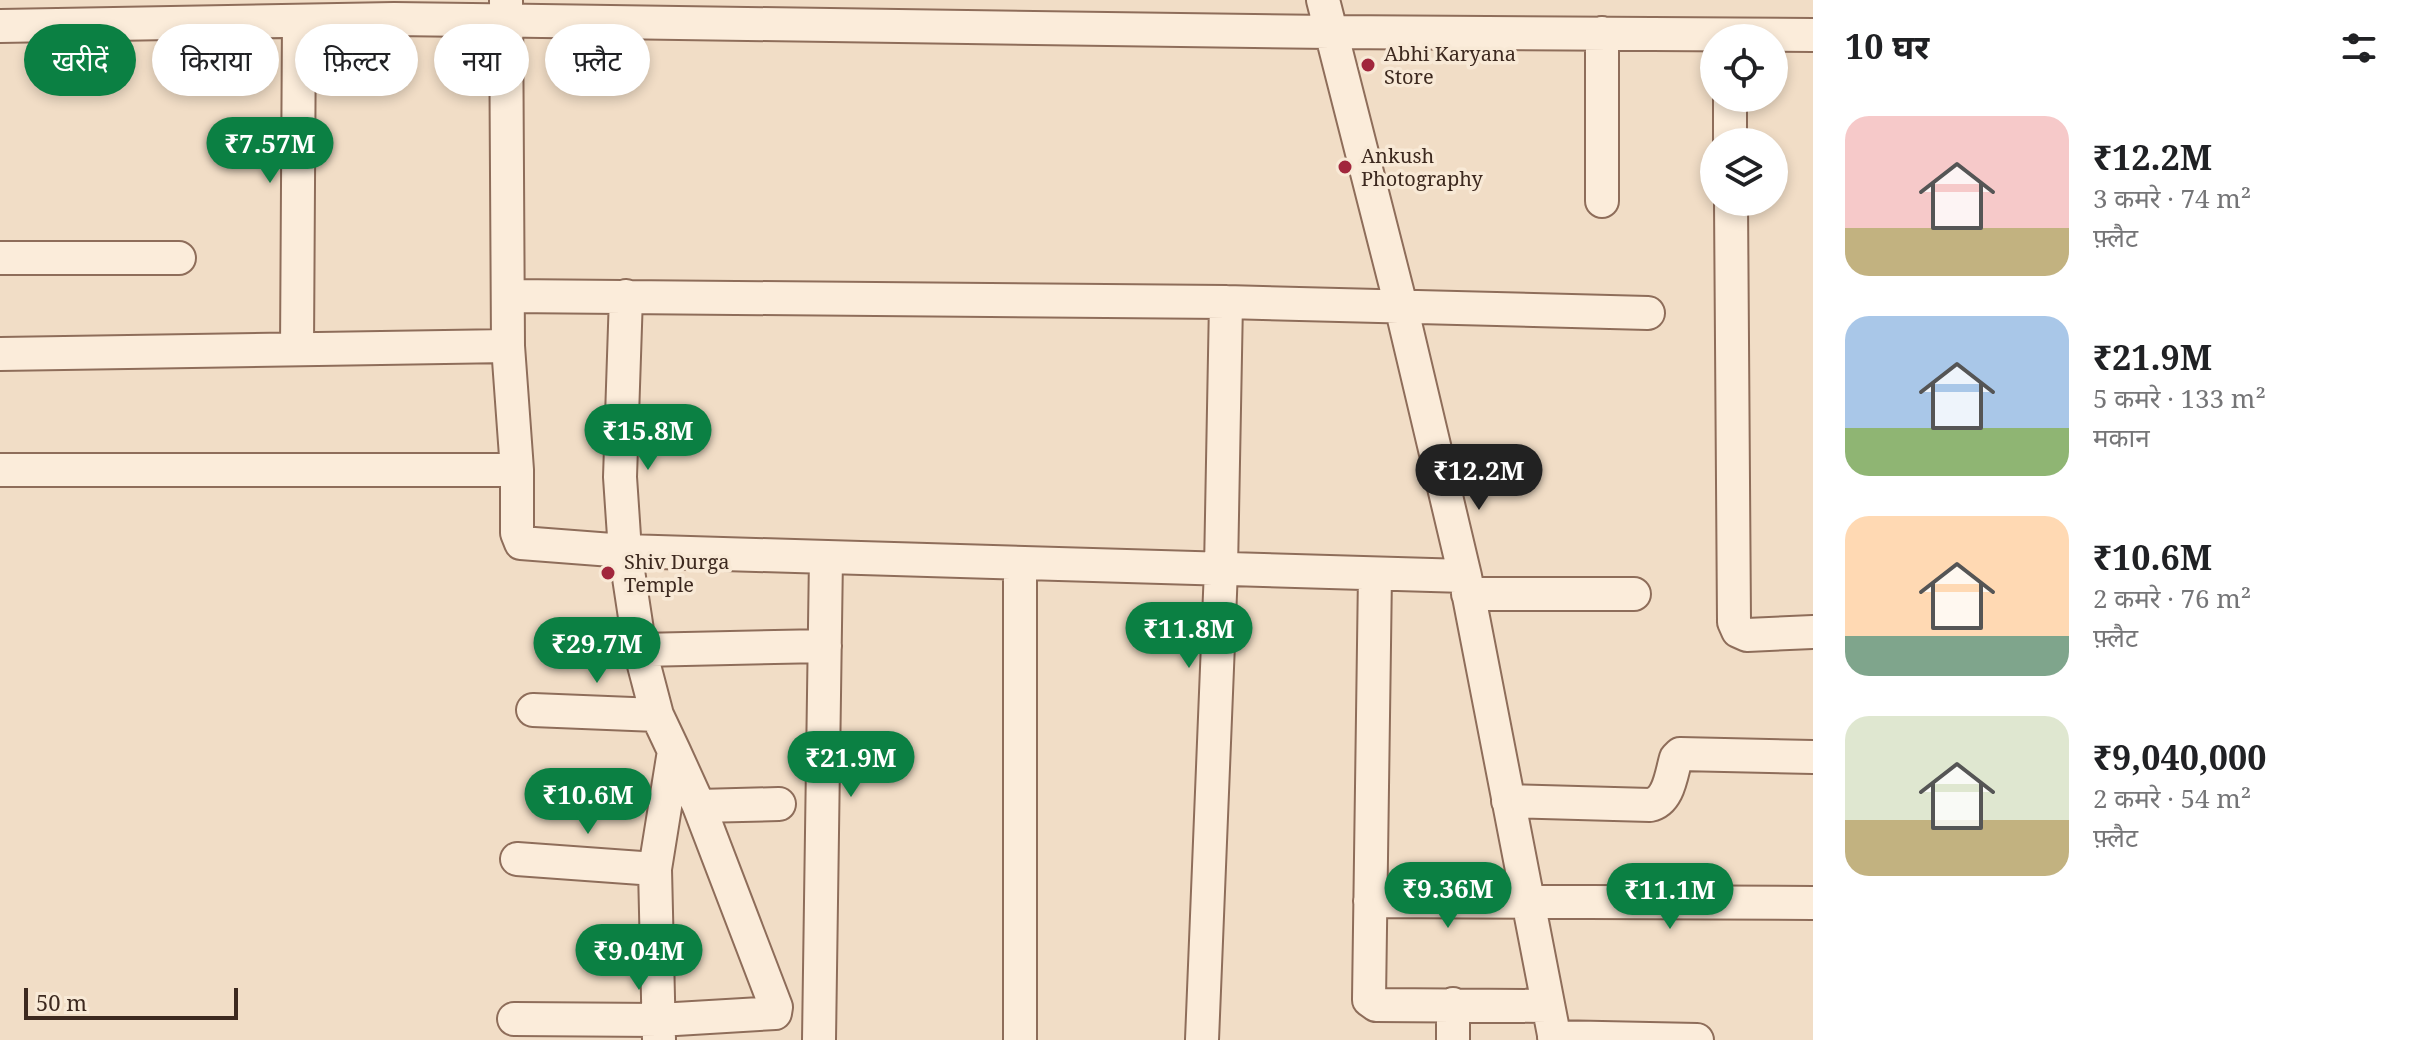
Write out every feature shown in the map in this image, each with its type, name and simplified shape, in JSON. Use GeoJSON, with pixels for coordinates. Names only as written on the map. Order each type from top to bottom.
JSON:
{"type":"FeatureCollection","features":[{"type":"Feature","properties":{"kind":"street"},"geometry":{"type":"LineString","coordinates":[[1323,0],[1401,306],[1467,585],[1555,1039],[1697,1040]]}},
{"type":"Feature","properties":{"kind":"street"},"geometry":{"type":"LineString","coordinates":[[506,10],[508,346],[517,470],[517,533],[521,543],[625,551],[1375,574],[1467,585],[1634,594]]}},
{"type":"Feature","properties":{"kind":"street"},"geometry":{"type":"LineString","coordinates":[[18,17],[299,21],[506,10],[1330,32],[1700,35]]}},
{"type":"Feature","properties":{"kind":"street"},"geometry":{"type":"LineString","coordinates":[[297,349],[299,21]]}},
{"type":"Feature","properties":{"kind":"street"},"geometry":{"type":"LineString","coordinates":[[1602,33],[1602,201]]}},
{"type":"Feature","properties":{"kind":"street"},"geometry":{"type":"LineString","coordinates":[[1788,35],[1813,35]]}},
{"type":"Feature","properties":{"kind":"street"},"geometry":{"type":"LineString","coordinates":[[1731,216],[1734,622],[1738,631],[1747,635],[1813,632]]}},
{"type":"Feature","properties":{"kind":"street"},"geometry":{"type":"LineString","coordinates":[[0,258],[179,258]]}},
{"type":"Feature","properties":{"kind":"street"},"geometry":{"type":"LineString","coordinates":[[509,296],[1226,302],[1648,313]]}},
{"type":"Feature","properties":{"kind":"street"},"geometry":{"type":"LineString","coordinates":[[514,1019],[659,1030],[772,1015],[776,1011],[699,806],[657,715],[640,650],[625,551],[620,477],[626,296]]}},
{"type":"Feature","properties":{"kind":"street"},"geometry":{"type":"LineString","coordinates":[[1202,1040],[1221,569],[1226,302]]}},
{"type":"Feature","properties":{"kind":"street"},"geometry":{"type":"LineString","coordinates":[[0,354],[508,346]]}},
{"type":"Feature","properties":{"kind":"street"},"geometry":{"type":"LineString","coordinates":[[0,470],[517,470]]}},
{"type":"Feature","properties":{"kind":"street"},"geometry":{"type":"LineString","coordinates":[[819,1040],[826,557]]}},
{"type":"Feature","properties":{"kind":"street"},"geometry":{"type":"LineString","coordinates":[[1020,563],[1020,1040]]}},
{"type":"Feature","properties":{"kind":"street"},"geometry":{"type":"LineString","coordinates":[[1375,574],[1370,1002],[1376,1005],[1547,1006]]}},
{"type":"Feature","properties":{"kind":"street"},"geometry":{"type":"LineString","coordinates":[[640,650],[825,646]]}},
{"type":"Feature","properties":{"kind":"street"},"geometry":{"type":"LineString","coordinates":[[533,710],[657,715]]}},
{"type":"Feature","properties":{"kind":"street"},"geometry":{"type":"LineString","coordinates":[[659,1030],[655,869],[674,751]]}},
{"type":"Feature","properties":{"kind":"street"},"geometry":{"type":"LineString","coordinates":[[1508,801],[1650,805],[1663,799],[1680,754],[1813,757]]}},
{"type":"Feature","properties":{"kind":"street"},"geometry":{"type":"LineString","coordinates":[[699,806],[779,804]]}},
{"type":"Feature","properties":{"kind":"street"},"geometry":{"type":"LineString","coordinates":[[517,859],[655,869]]}},
{"type":"Feature","properties":{"kind":"street"},"geometry":{"type":"LineString","coordinates":[[1370,901],[1813,903]]}},
{"type":"Feature","properties":{"kind":"street"},"geometry":{"type":"LineString","coordinates":[[1453,1004],[1453,1040]]}},
{"type":"Feature","properties":{"kind":"place","name":"Abhi Karyana Store"},"geometry":{"type":"Point","coordinates":[1368,65]}},
{"type":"Feature","properties":{"kind":"place","name":"Ankush Photography"},"geometry":{"type":"Point","coordinates":[1345,167]}},
{"type":"Feature","properties":{"kind":"place","name":"Shiv Durga Temple"},"geometry":{"type":"Point","coordinates":[608,573]}}]}
